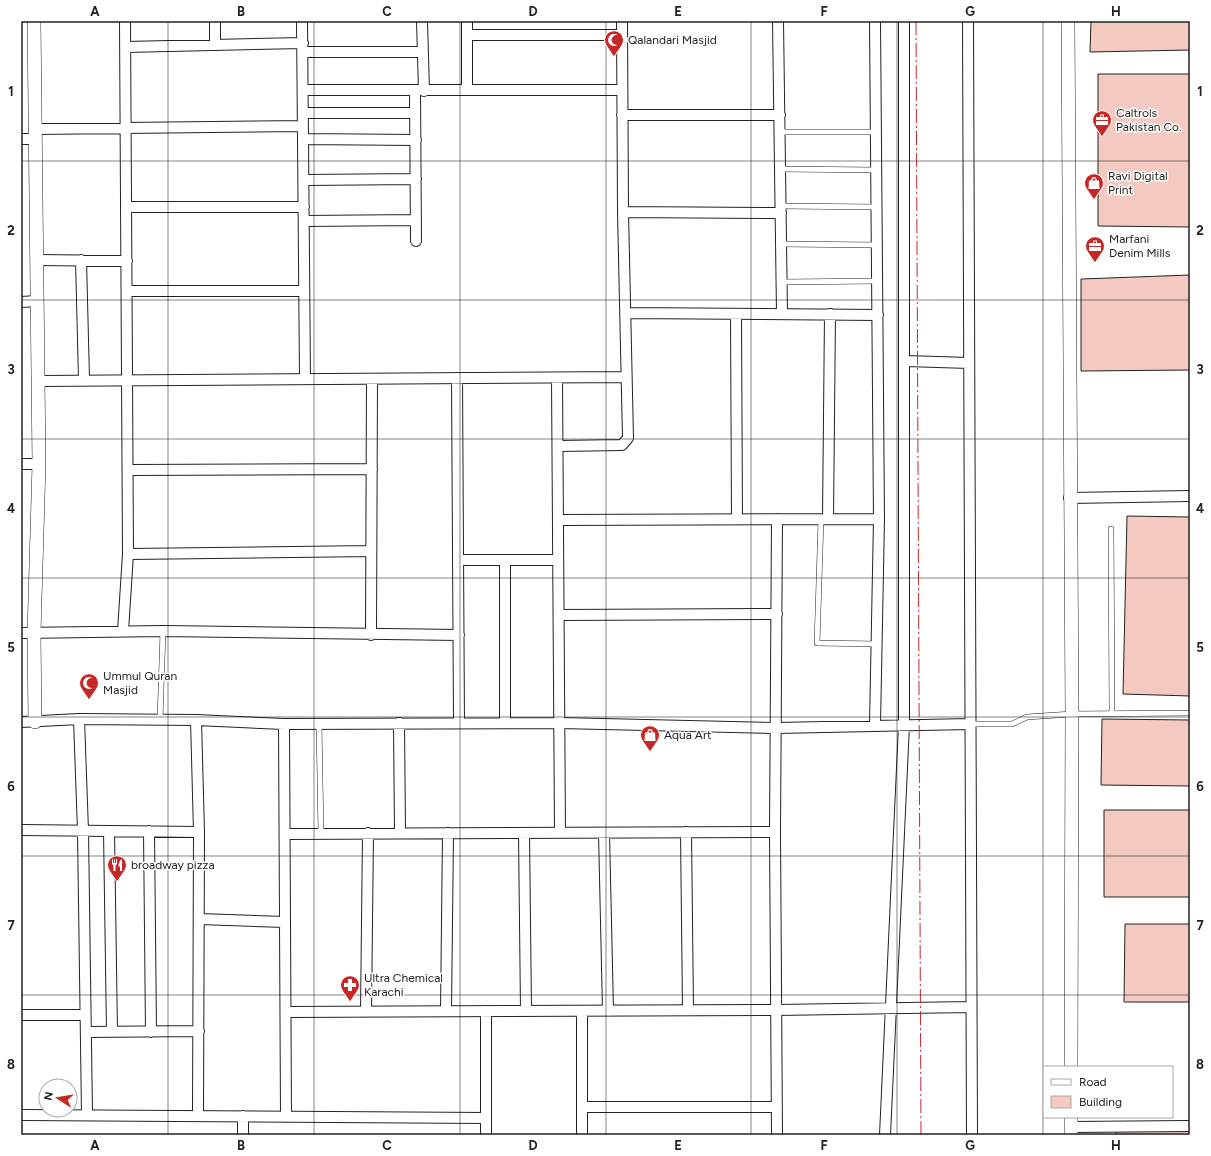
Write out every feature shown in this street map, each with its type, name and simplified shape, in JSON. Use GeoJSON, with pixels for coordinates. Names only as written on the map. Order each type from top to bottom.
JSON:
{"type":"FeatureCollection","features":[{"type":"Feature","properties":{"kind":"street"},"geometry":{"type":"LineString","coordinates":[[34,21],[38,464],[27,633],[35,722]]}},
{"type":"Feature","properties":{"kind":"street"},"geometry":{"type":"LineString","coordinates":[[123,631],[128,554],[125,21]]}},
{"type":"Feature","properties":{"kind":"street"},"geometry":{"type":"LineString","coordinates":[[215,21],[215,45]]}},
{"type":"Feature","properties":{"kind":"street"},"geometry":{"type":"LineString","coordinates":[[302,21],[305,379]]}},
{"type":"Feature","properties":{"kind":"street"},"geometry":{"type":"LineString","coordinates":[[416,241],[416,113],[420,91],[423,52],[422,21]]}},
{"type":"Feature","properties":{"kind":"street"},"geometry":{"type":"LineString","coordinates":[[467,21],[467,90]]}},
{"type":"Feature","properties":{"kind":"street"},"geometry":{"type":"LineString","coordinates":[[558,446],[622,445],[628,438],[623,212],[622,21]]}},
{"type":"Feature","properties":{"kind":"street"},"geometry":{"type":"LineString","coordinates":[[778,21],[782,314]]}},
{"type":"Feature","properties":{"kind":"street"},"geometry":{"type":"LineString","coordinates":[[875,21],[878,245],[879,519],[878,644],[875,725]]}},
{"type":"Feature","properties":{"kind":"street"},"geometry":{"type":"LineString","coordinates":[[885,1135],[904,725],[906,361],[904,21]]}},
{"type":"Feature","properties":{"kind":"street"},"geometry":{"type":"LineString","coordinates":[[968,21],[972,1135]]}},
{"type":"Feature","properties":{"kind":"street"},"geometry":{"type":"LineString","coordinates":[[1068,21],[1072,714],[1071,1066]]}},
{"type":"Feature","properties":{"kind":"street"},"geometry":{"type":"LineString","coordinates":[[467,35],[622,34]]}},
{"type":"Feature","properties":{"kind":"street"},"geometry":{"type":"LineString","coordinates":[[125,47],[215,45],[423,52]]}},
{"type":"Feature","properties":{"kind":"street"},"geometry":{"type":"LineString","coordinates":[[303,90],[622,90]]}},
{"type":"Feature","properties":{"kind":"street"},"geometry":{"type":"LineString","coordinates":[[303,113],[416,113]]}},
{"type":"Feature","properties":{"kind":"street"},"geometry":{"type":"LineString","coordinates":[[622,115],[780,115]]}},
{"type":"Feature","properties":{"kind":"street"},"geometry":{"type":"LineString","coordinates":[[21,139],[35,134],[126,128],[303,126]]}},
{"type":"Feature","properties":{"kind":"street"},"geometry":{"type":"LineString","coordinates":[[303,139],[416,140]]}},
{"type":"Feature","properties":{"kind":"street"},"geometry":{"type":"LineString","coordinates":[[304,180],[416,179]]}},
{"type":"Feature","properties":{"kind":"street"},"geometry":{"type":"LineString","coordinates":[[126,207],[304,207]]}},
{"type":"Feature","properties":{"kind":"street"},"geometry":{"type":"LineString","coordinates":[[623,212],[781,210]]}},
{"type":"Feature","properties":{"kind":"street"},"geometry":{"type":"LineString","coordinates":[[304,221],[416,220]]}},
{"type":"Feature","properties":{"kind":"street"},"geometry":{"type":"LineString","coordinates":[[36,260],[127,261]]}},
{"type":"Feature","properties":{"kind":"street"},"geometry":{"type":"LineString","coordinates":[[82,260],[84,380]]}},
{"type":"Feature","properties":{"kind":"street"},"geometry":{"type":"LineString","coordinates":[[127,291],[304,291]]}},
{"type":"Feature","properties":{"kind":"street"},"geometry":{"type":"LineString","coordinates":[[21,302],[37,302]]}},
{"type":"Feature","properties":{"kind":"street"},"geometry":{"type":"LineString","coordinates":[[626,313],[878,315]]}},
{"type":"Feature","properties":{"kind":"street"},"geometry":{"type":"LineString","coordinates":[[736,314],[737,519]]}},
{"type":"Feature","properties":{"kind":"street"},"geometry":{"type":"LineString","coordinates":[[825,519],[830,314]]}},
{"type":"Feature","properties":{"kind":"street"},"geometry":{"type":"LineString","coordinates":[[906,361],[969,363]]}},
{"type":"Feature","properties":{"kind":"street"},"geometry":{"type":"LineString","coordinates":[[38,380],[557,378],[626,376]]}},
{"type":"Feature","properties":{"kind":"street"},"geometry":{"type":"LineString","coordinates":[[457,378],[459,723]]}},
{"type":"Feature","properties":{"kind":"street"},"geometry":{"type":"LineString","coordinates":[[557,378],[560,833]]}},
{"type":"Feature","properties":{"kind":"street"},"geometry":{"type":"LineString","coordinates":[[371,635],[372,379]]}},
{"type":"Feature","properties":{"kind":"street"},"geometry":{"type":"LineString","coordinates":[[21,464],[38,464]]}},
{"type":"Feature","properties":{"kind":"street"},"geometry":{"type":"LineString","coordinates":[[128,470],[372,469]]}},
{"type":"Feature","properties":{"kind":"street"},"geometry":{"type":"LineString","coordinates":[[1070,498],[1190,496]]}},
{"type":"Feature","properties":{"kind":"street"},"geometry":{"type":"LineString","coordinates":[[777,519],[775,832],[777,1135]]}},
{"type":"Feature","properties":{"kind":"street"},"geometry":{"type":"LineString","coordinates":[[558,520],[879,519]]}},
{"type":"Feature","properties":{"kind":"street"},"geometry":{"type":"LineString","coordinates":[[128,554],[371,551]]}},
{"type":"Feature","properties":{"kind":"street"},"geometry":{"type":"LineString","coordinates":[[458,560],[558,560]]}},
{"type":"Feature","properties":{"kind":"street"},"geometry":{"type":"LineString","coordinates":[[505,560],[505,723]]}},
{"type":"Feature","properties":{"kind":"street"},"geometry":{"type":"LineString","coordinates":[[559,615],[777,614]]}},
{"type":"Feature","properties":{"kind":"street"},"geometry":{"type":"LineString","coordinates":[[27,633],[163,631],[459,635]]}},
{"type":"Feature","properties":{"kind":"street"},"geometry":{"type":"LineString","coordinates":[[21,722],[79,719],[196,720],[284,724],[560,723],[776,728],[970,724]]}},
{"type":"Feature","properties":{"kind":"street"},"geometry":{"type":"LineString","coordinates":[[79,719],[83,831],[87,1116]]}},
{"type":"Feature","properties":{"kind":"street"},"geometry":{"type":"LineString","coordinates":[[196,720],[199,832],[198,1116]]}},
{"type":"Feature","properties":{"kind":"street"},"geometry":{"type":"LineString","coordinates":[[284,724],[286,1116]]}},
{"type":"Feature","properties":{"kind":"street"},"geometry":{"type":"LineString","coordinates":[[399,724],[400,833]]}},
{"type":"Feature","properties":{"kind":"street"},"geometry":{"type":"LineString","coordinates":[[21,830],[199,832]]}},
{"type":"Feature","properties":{"kind":"street"},"geometry":{"type":"LineString","coordinates":[[109,831],[112,1032]]}},
{"type":"Feature","properties":{"kind":"street"},"geometry":{"type":"LineString","coordinates":[[150,831],[151,1032]]}},
{"type":"Feature","properties":{"kind":"street"},"geometry":{"type":"LineString","coordinates":[[686,832],[688,1010]]}},
{"type":"Feature","properties":{"kind":"street"},"geometry":{"type":"LineString","coordinates":[[285,834],[775,832]]}},
{"type":"Feature","properties":{"kind":"street"},"geometry":{"type":"LineString","coordinates":[[446,1011],[448,833]]}},
{"type":"Feature","properties":{"kind":"street"},"geometry":{"type":"LineString","coordinates":[[524,833],[526,1011]]}},
{"type":"Feature","properties":{"kind":"street"},"geometry":{"type":"LineString","coordinates":[[604,833],[608,1011]]}},
{"type":"Feature","properties":{"kind":"street"},"geometry":{"type":"LineString","coordinates":[[366,1012],[368,834]]}},
{"type":"Feature","properties":{"kind":"street"},"geometry":{"type":"LineString","coordinates":[[199,919],[285,922]]}},
{"type":"Feature","properties":{"kind":"street"},"geometry":{"type":"LineString","coordinates":[[286,1012],[776,1010],[971,1007]]}},
{"type":"Feature","properties":{"kind":"street"},"geometry":{"type":"LineString","coordinates":[[486,1011],[486,1135]]}},
{"type":"Feature","properties":{"kind":"street"},"geometry":{"type":"LineString","coordinates":[[582,1011],[582,1135]]}},
{"type":"Feature","properties":{"kind":"street"},"geometry":{"type":"LineString","coordinates":[[21,1015],[85,1016]]}},
{"type":"Feature","properties":{"kind":"street"},"geometry":{"type":"LineString","coordinates":[[86,1032],[198,1031]]}},
{"type":"Feature","properties":{"kind":"street"},"geometry":{"type":"LineString","coordinates":[[582,1107],[777,1107]]}},
{"type":"Feature","properties":{"kind":"street"},"geometry":{"type":"LineString","coordinates":[[21,1115],[486,1118]]}},
{"type":"Feature","properties":{"kind":"street"},"geometry":{"type":"LineString","coordinates":[[243,1116],[243,1135]]}},
{"type":"Feature","properties":{"kind":"street"},"geometry":{"type":"LineString","coordinates":[[1071,1126],[1190,1126]]}},
{"type":"Feature","properties":{"kind":"lane"},"geometry":{"type":"LineString","coordinates":[[780,132],[876,132]]}},
{"type":"Feature","properties":{"kind":"lane"},"geometry":{"type":"LineString","coordinates":[[780,169],[877,170]]}},
{"type":"Feature","properties":{"kind":"lane"},"geometry":{"type":"LineString","coordinates":[[781,210],[877,207]]}},
{"type":"Feature","properties":{"kind":"lane"},"geometry":{"type":"LineString","coordinates":[[781,244],[878,245]]}},
{"type":"Feature","properties":{"kind":"lane"},"geometry":{"type":"LineString","coordinates":[[782,282],[878,281]]}},
{"type":"Feature","properties":{"kind":"lane"},"geometry":{"type":"LineString","coordinates":[[825,519],[817,643],[878,644]]}},
{"type":"Feature","properties":{"kind":"lane"},"geometry":{"type":"LineString","coordinates":[[1111,529],[1112,713]]}},
{"type":"Feature","properties":{"kind":"lane"},"geometry":{"type":"LineString","coordinates":[[160,720],[163,631]]}},
{"type":"Feature","properties":{"kind":"lane"},"geometry":{"type":"LineString","coordinates":[[970,724],[1012,724],[1027,718],[1072,714],[1190,713]]}},
{"type":"Feature","properties":{"kind":"lane"},"geometry":{"type":"LineString","coordinates":[[319,724],[320,834]]}},
{"type":"Feature","properties":{"kind":"building"},"geometry":{"type":"Polygon","coordinates":[[[1091,21],[1190,21],[1190,50],[1090,52],[1091,21]]]}},
{"type":"Feature","properties":{"kind":"building"},"geometry":{"type":"Polygon","coordinates":[[[1098,74],[1190,74],[1190,227],[1098,226],[1098,74]]]}},
{"type":"Feature","properties":{"kind":"building"},"geometry":{"type":"Polygon","coordinates":[[[1190,275],[1190,370],[1081,371],[1081,279],[1190,275]]]}},
{"type":"Feature","properties":{"kind":"building"},"geometry":{"type":"Polygon","coordinates":[[[1127,516],[1190,517],[1190,696],[1123,694],[1127,516]]]}},
{"type":"Feature","properties":{"kind":"building"},"geometry":{"type":"Polygon","coordinates":[[[1102,719],[1190,720],[1190,786],[1101,785],[1102,719]]]}},
{"type":"Feature","properties":{"kind":"building"},"geometry":{"type":"Polygon","coordinates":[[[1104,810],[1190,810],[1190,897],[1104,897],[1104,810]]]}},
{"type":"Feature","properties":{"kind":"building"},"geometry":{"type":"Polygon","coordinates":[[[1125,924],[1190,924],[1190,1002],[1124,1002],[1125,924]]]}},
{"type":"Feature","properties":{"kind":"building"},"geometry":{"type":"Polygon","coordinates":[[[1116,1130],[1190,1131],[1190,1135],[1116,1135],[1116,1130]]]}},
{"type":"Feature","properties":{"kind":"power"},"geometry":{"type":"LineString","coordinates":[[916,21],[921,1135]]}},
{"type":"Feature","properties":{"kind":"place","name":"Qalandari Masjid"},"geometry":{"type":"Point","coordinates":[614,57]}},
{"type":"Feature","properties":{"kind":"place","name":"Caltrols Pakistan Co."},"geometry":{"type":"Point","coordinates":[1102,137]}},
{"type":"Feature","properties":{"kind":"place","name":"Ravi Digital Print"},"geometry":{"type":"Point","coordinates":[1094,200]}},
{"type":"Feature","properties":{"kind":"place","name":"Marfani Denim Mills"},"geometry":{"type":"Point","coordinates":[1095,263]}},
{"type":"Feature","properties":{"kind":"place","name":"Ummul Quran Masjid"},"geometry":{"type":"Point","coordinates":[89,700]}},
{"type":"Feature","properties":{"kind":"place","name":"Aqua Art"},"geometry":{"type":"Point","coordinates":[650,752]}},
{"type":"Feature","properties":{"kind":"place","name":"broadway pizza"},"geometry":{"type":"Point","coordinates":[117,882]}},
{"type":"Feature","properties":{"kind":"place","name":"Ultra Chemical Karachi"},"geometry":{"type":"Point","coordinates":[350,1002]}}]}
